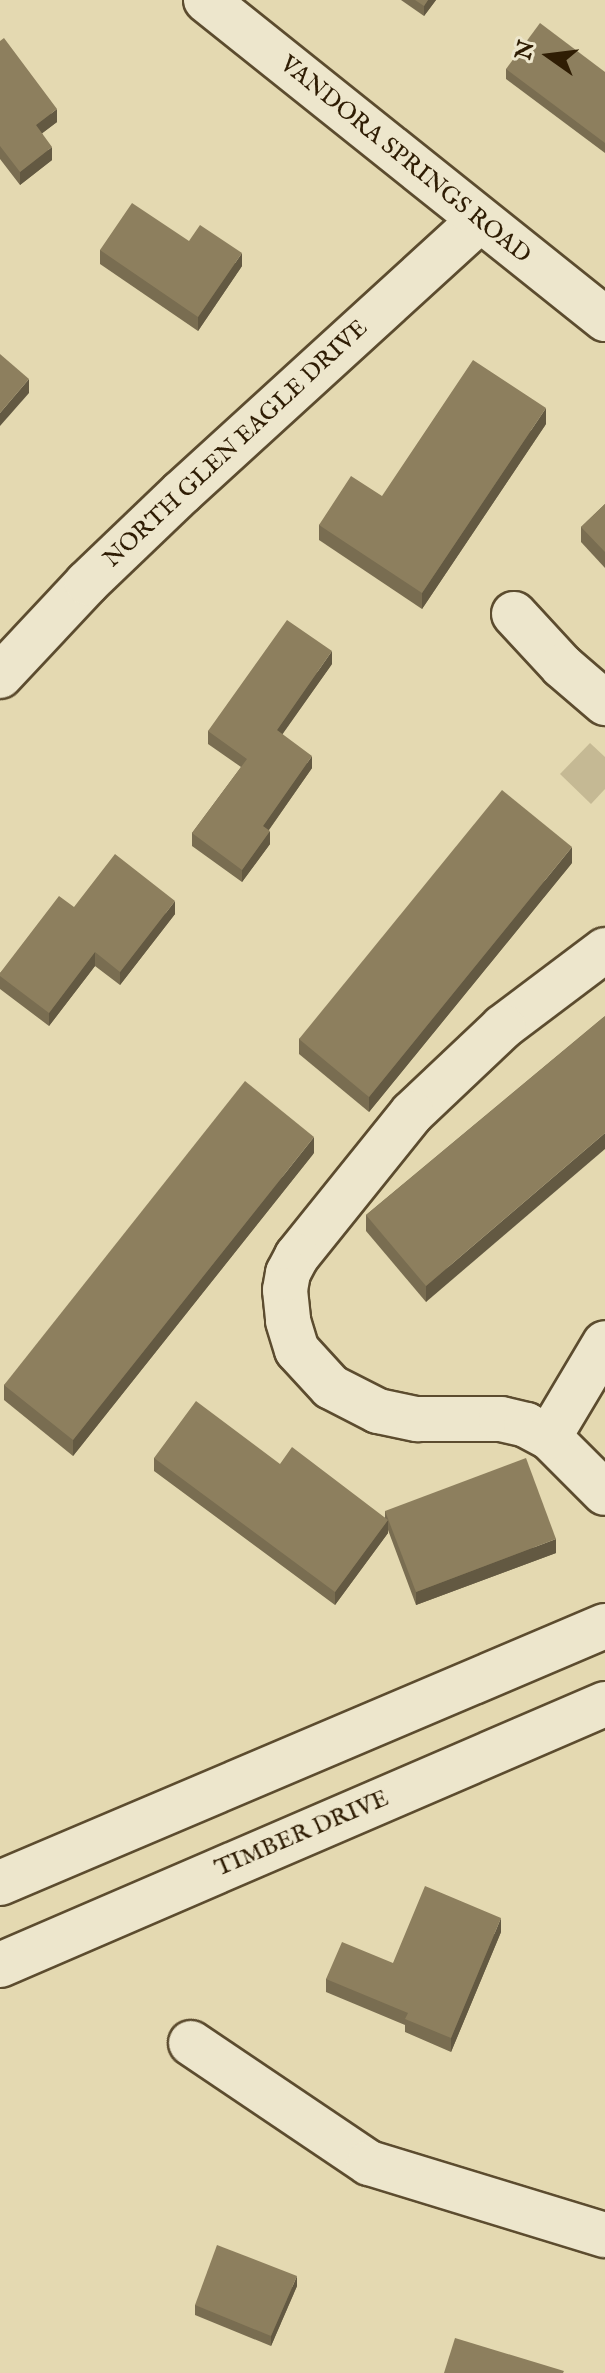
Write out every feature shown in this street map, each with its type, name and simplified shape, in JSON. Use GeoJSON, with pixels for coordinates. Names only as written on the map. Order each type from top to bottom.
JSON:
{"type":"FeatureCollection","features":[{"type":"Feature","properties":{"kind":"street","name":"VANDORA SPRINGS ROAD"},"geometry":{"type":"LineString","coordinates":[[206,0],[605,319]]}},
{"type":"Feature","properties":{"kind":"street","name":"NORTH GLEN EAGLE DRIVE"},"geometry":{"type":"LineString","coordinates":[[0,676],[87,583],[171,503],[479,221]]}},
{"type":"Feature","properties":{"kind":"street"},"geometry":{"type":"LineString","coordinates":[[514,614],[562,666],[605,703]]}},
{"type":"Feature","properties":{"kind":"street"},"geometry":{"type":"LineString","coordinates":[[605,950],[503,1027],[412,1113],[297,1256],[288,1273],[285,1290],[288,1321],[297,1350],[331,1387],[378,1411],[417,1419],[501,1419],[526,1425],[549,1437],[605,1493]]}},
{"type":"Feature","properties":{"kind":"street"},"geometry":{"type":"LineString","coordinates":[[549,1437],[605,1343]]}},
{"type":"Feature","properties":{"kind":"street"},"geometry":{"type":"LineString","coordinates":[[0,1883],[605,1626]]}},
{"type":"Feature","properties":{"kind":"street","name":"TIMBER DRIVE"},"geometry":{"type":"LineString","coordinates":[[0,1965],[605,1704]]}},
{"type":"Feature","properties":{"kind":"street"},"geometry":{"type":"LineString","coordinates":[[191,2043],[369,2163],[605,2235]]}},
{"type":"Feature","properties":{"kind":"shaded area"},"geometry":{"type":"Polygon","coordinates":[[[590,743],[605,757],[605,789],[591,804],[560,774],[590,743]]]}},
{"type":"Feature","properties":{"kind":"building"},"geometry":{"type":"Polygon","coordinates":[[[540,23],[605,72],[605,143],[506,69],[540,23]]]}},
{"type":"Feature","properties":{"kind":"building"},"geometry":{"type":"Polygon","coordinates":[[[4,38],[57,109],[36,125],[52,147],[20,172],[0,146],[0,41],[4,38]]]}},
{"type":"Feature","properties":{"kind":"building"},"geometry":{"type":"Polygon","coordinates":[[[132,203],[189,241],[200,225],[242,253],[198,317],[100,250],[132,203]]]}},
{"type":"Feature","properties":{"kind":"building"},"geometry":{"type":"Polygon","coordinates":[[[0,354],[29,379],[0,413],[0,354]]]}},
{"type":"Feature","properties":{"kind":"building"},"geometry":{"type":"Polygon","coordinates":[[[473,360],[546,408],[422,593],[319,525],[351,476],[382,496],[473,360]]]}},
{"type":"Feature","properties":{"kind":"building"},"geometry":{"type":"Polygon","coordinates":[[[605,504],[605,552],[581,527],[605,504]]]}},
{"type":"Feature","properties":{"kind":"building"},"geometry":{"type":"Polygon","coordinates":[[[287,620],[332,651],[277,730],[312,756],[263,826],[270,831],[242,870],[192,833],[247,759],[208,731],[287,620]]]}},
{"type":"Feature","properties":{"kind":"building"},"geometry":{"type":"Polygon","coordinates":[[[502,790],[572,847],[369,1097],[299,1039],[502,790]]]}},
{"type":"Feature","properties":{"kind":"building"},"geometry":{"type":"Polygon","coordinates":[[[115,854],[175,901],[120,972],[95,952],[49,1013],[0,973],[59,896],[74,907],[115,854]]]}},
{"type":"Feature","properties":{"kind":"building"},"geometry":{"type":"Polygon","coordinates":[[[605,1016],[605,1133],[426,1286],[366,1215],[605,1016]]]}},
{"type":"Feature","properties":{"kind":"building"},"geometry":{"type":"Polygon","coordinates":[[[245,1081],[314,1137],[73,1440],[4,1385],[245,1081]]]}},
{"type":"Feature","properties":{"kind":"building"},"geometry":{"type":"Polygon","coordinates":[[[196,1401],[280,1464],[292,1447],[388,1520],[335,1592],[154,1458],[196,1401]]]}},
{"type":"Feature","properties":{"kind":"building"},"geometry":{"type":"Polygon","coordinates":[[[526,1458],[556,1539],[416,1592],[385,1511],[526,1458]]]}},
{"type":"Feature","properties":{"kind":"building"},"geometry":{"type":"Polygon","coordinates":[[[425,1886],[501,1918],[451,2038],[405,2019],[408,2013],[326,1979],[342,1942],[393,1963],[425,1886]]]}},
{"type":"Feature","properties":{"kind":"building"},"geometry":{"type":"Polygon","coordinates":[[[217,2245],[297,2276],[271,2336],[195,2305],[217,2245]]]}},
{"type":"Feature","properties":{"kind":"building"},"geometry":{"type":"Polygon","coordinates":[[[455,2338],[564,2371],[444,2373],[455,2338]]]}}]}
